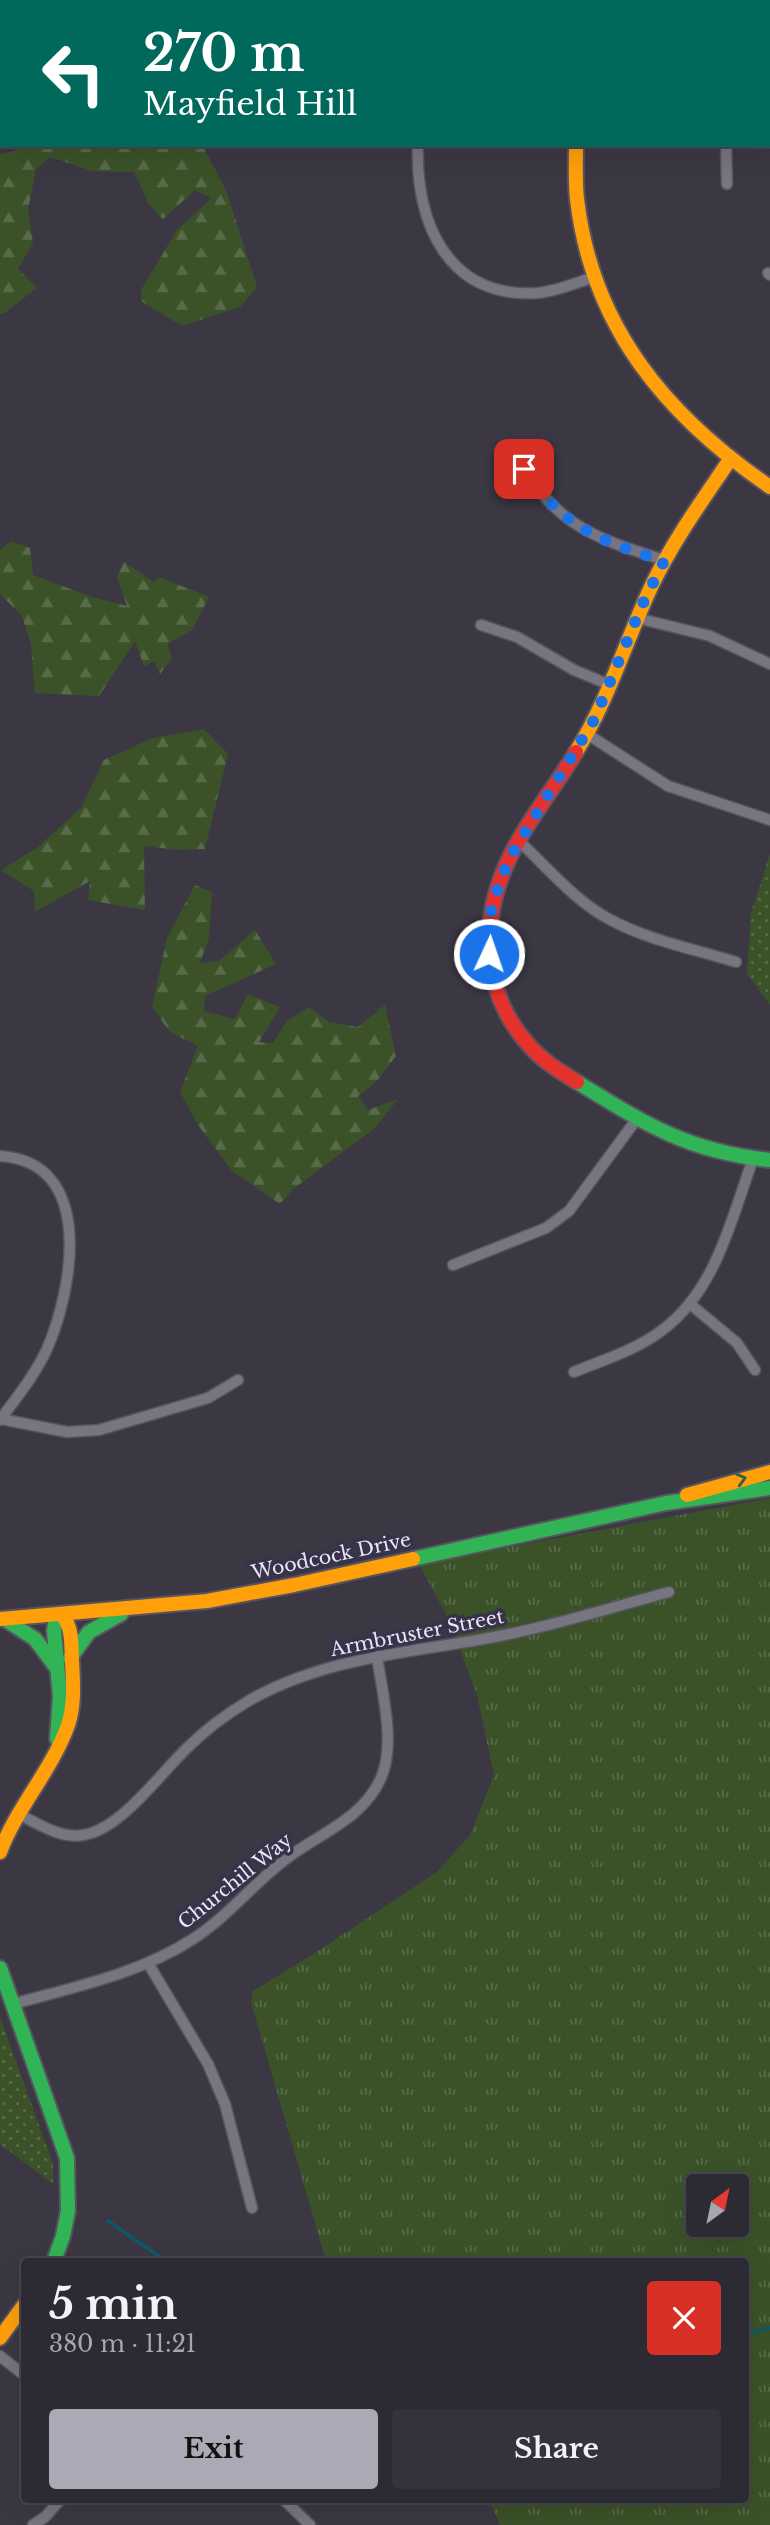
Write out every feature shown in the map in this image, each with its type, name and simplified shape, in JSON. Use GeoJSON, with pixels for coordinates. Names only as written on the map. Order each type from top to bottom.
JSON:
{"type":"FeatureCollection","features":[{"type":"Feature","properties":{"kind":"street"},"geometry":{"type":"LineString","coordinates":[[418,147],[420,188],[430,229],[447,258],[465,273],[493,288],[515,293],[550,291],[594,277]]}},
{"type":"Feature","properties":{"kind":"street"},"geometry":{"type":"LineString","coordinates":[[576,147],[578,208],[594,277],[619,332],[654,386],[697,433],[729,461],[770,487]]}},
{"type":"Feature","properties":{"kind":"street"},"geometry":{"type":"LineString","coordinates":[[726,147],[727,184]]}},
{"type":"Feature","properties":{"kind":"street"},"geometry":{"type":"LineString","coordinates":[[514,446],[524,469],[540,493],[559,513],[582,530],[606,542],[664,561]]}},
{"type":"Feature","properties":{"kind":"street"},"geometry":{"type":"LineString","coordinates":[[729,461],[664,561],[587,734],[520,842],[499,884],[491,912],[489,954],[495,988],[513,1026],[546,1062],[636,1120],[677,1141],[707,1150],[770,1160]]}},
{"type":"Feature","properties":{"kind":"street"},"geometry":{"type":"LineString","coordinates":[[637,618],[710,636],[770,664]]}},
{"type":"Feature","properties":{"kind":"street"},"geometry":{"type":"LineString","coordinates":[[481,625],[517,637],[574,670],[610,685]]}},
{"type":"Feature","properties":{"kind":"street"},"geometry":{"type":"LineString","coordinates":[[587,734],[668,786],[770,820]]}},
{"type":"Feature","properties":{"kind":"street"},"geometry":{"type":"LineString","coordinates":[[520,842],[586,904],[607,918],[629,929],[736,962]]}},
{"type":"Feature","properties":{"kind":"street"},"geometry":{"type":"LineString","coordinates":[[453,1265],[554,1223],[582,1197],[636,1120]]}},
{"type":"Feature","properties":{"kind":"street"},"geometry":{"type":"LineString","coordinates":[[0,1156],[19,1158],[35,1165],[49,1176],[59,1190],[67,1219],[69,1261],[60,1311],[46,1350],[22,1391],[1,1419],[67,1432],[99,1430],[208,1398],[239,1380]]}},
{"type":"Feature","properties":{"kind":"street"},"geometry":{"type":"LineString","coordinates":[[574,1372],[639,1345],[661,1331],[690,1304],[709,1276],[753,1159]]}},
{"type":"Feature","properties":{"kind":"street"},"geometry":{"type":"LineString","coordinates":[[690,1304],[737,1343],[755,1370]]}},
{"type":"Feature","properties":{"kind":"street","name":"Woodcock Drive"},"geometry":{"type":"LineString","coordinates":[[666,1503],[698,1491],[770,1472]]}},
{"type":"Feature","properties":{"kind":"street","name":"Woodcock Drive"},"geometry":{"type":"LineString","coordinates":[[2,1619],[207,1601],[666,1503],[770,1488]]}},
{"type":"Feature","properties":{"kind":"street","name":"Armbruster Street"},"geometry":{"type":"LineString","coordinates":[[19,1814],[66,1835],[82,1836],[97,1832],[118,1818],[188,1746],[217,1722],[248,1701],[281,1684],[314,1671],[532,1628],[668,1592]]}},
{"type":"Feature","properties":{"kind":"street"},"geometry":{"type":"LineString","coordinates":[[70,1658],[89,1632],[109,1618],[131,1609]]}},
{"type":"Feature","properties":{"kind":"street"},"geometry":{"type":"LineString","coordinates":[[0,1852],[19,1814],[56,1748],[69,1723],[74,1689],[70,1658],[71,1633],[62,1615],[54,1631],[60,1697],[56,1748]]}},
{"type":"Feature","properties":{"kind":"street"},"geometry":{"type":"LineString","coordinates":[[2,1619],[37,1640],[50,1655],[58,1672]]}},
{"type":"Feature","properties":{"kind":"street","name":"Churchill Way"},"geometry":{"type":"LineString","coordinates":[[13,2004],[148,1963],[207,1929],[283,1862],[351,1817],[372,1795],[381,1778],[388,1749],[377,1657]]}},
{"type":"Feature","properties":{"kind":"street"},"geometry":{"type":"LineString","coordinates":[[148,1963],[208,2064],[228,2115],[252,2208]]}},
{"type":"Feature","properties":{"kind":"street"},"geometry":{"type":"LineString","coordinates":[[0,1968],[67,2158],[69,2206],[63,2240],[55,2258]]}},
{"type":"Feature","properties":{"kind":"street"},"geometry":{"type":"LineString","coordinates":[[0,2338],[21,2309]]}},
{"type":"Feature","properties":{"kind":"street"},"geometry":{"type":"LineString","coordinates":[[0,2356],[21,2373]]}},
{"type":"Feature","properties":{"kind":"street"},"geometry":{"type":"LineString","coordinates":[[33,2525],[57,2503]]}},
{"type":"Feature","properties":{"kind":"street"},"geometry":{"type":"LineString","coordinates":[[287,2503],[310,2525]]}},
{"type":"Feature","properties":{"kind":"green space"},"geometry":{"type":"Polygon","coordinates":[[[18,147],[203,147],[226,190],[257,287],[240,307],[182,326],[141,301],[141,290],[177,230],[212,198],[195,190],[163,219],[149,204],[134,172],[92,171],[50,157],[36,169],[28,210],[33,243],[18,269],[37,288],[3,314],[0,313],[0,154],[16,151],[18,147]]]}},
{"type":"Feature","properties":{"kind":"green space"},"geometry":{"type":"Polygon","coordinates":[[[11,541],[30,548],[33,575],[92,597],[127,606],[117,577],[124,562],[154,582],[159,577],[209,597],[192,630],[167,644],[172,658],[160,674],[154,661],[144,666],[135,641],[99,696],[35,693],[31,644],[22,616],[0,594],[0,550],[11,541]]]}},
{"type":"Feature","properties":{"kind":"green space"},"geometry":{"type":"Polygon","coordinates":[[[204,729],[228,754],[205,849],[179,850],[144,846],[145,910],[88,900],[90,881],[35,912],[34,891],[1,870],[37,848],[81,808],[104,760],[153,738],[204,729]]]}},
{"type":"Feature","properties":{"kind":"green space"},"geometry":{"type":"Polygon","coordinates":[[[770,854],[770,1005],[747,974],[751,913],[770,854]]]}},
{"type":"Feature","properties":{"kind":"green space"},"geometry":{"type":"Polygon","coordinates":[[[195,885],[212,892],[209,938],[200,963],[219,961],[255,930],[276,964],[205,996],[204,1011],[235,1019],[248,994],[280,1007],[259,1042],[273,1043],[287,1021],[309,1007],[329,1022],[358,1027],[385,1005],[396,1056],[376,1082],[358,1096],[368,1110],[398,1099],[375,1128],[292,1190],[280,1204],[232,1171],[198,1125],[180,1092],[198,1046],[170,1032],[152,1007],[167,938],[195,885]]]}},
{"type":"Feature","properties":{"kind":"green space"},"geometry":{"type":"Polygon","coordinates":[[[770,1498],[770,2525],[500,2525],[491,2503],[749,2503],[749,2258],[325,2258],[251,2002],[253,1991],[437,1872],[470,1835],[494,1775],[477,1695],[449,1620],[419,1564],[770,1498]]]}},
{"type":"Feature","properties":{"kind":"green space"},"geometry":{"type":"Polygon","coordinates":[[[0,2017],[53,2164],[53,2184],[0,2144],[0,2017]]]}},
{"type":"Feature","properties":{"kind":"waterway"},"geometry":{"type":"LineString","coordinates":[[108,2221],[162,2258]]}},
{"type":"Feature","properties":{"kind":"waterway"},"geometry":{"type":"LineString","coordinates":[[749,2333],[770,2328]]}},
{"type":"Feature","properties":{"kind":"traffic: fast"},"geometry":{"type":"LineString","coordinates":[[577,1082],[624,1111],[691,1143],[741,1156],[770,1160]]}},
{"type":"Feature","properties":{"kind":"traffic: fast"},"geometry":{"type":"LineString","coordinates":[[413,1559],[666,1503],[770,1488]]}},
{"type":"Feature","properties":{"kind":"traffic: fast"},"geometry":{"type":"LineString","coordinates":[[70,1658],[89,1632],[121,1614]]}},
{"type":"Feature","properties":{"kind":"traffic: fast"},"geometry":{"type":"LineString","coordinates":[[57,1739],[60,1697],[54,1631],[55,1624],[62,1615]]}},
{"type":"Feature","properties":{"kind":"traffic: fast"},"geometry":{"type":"LineString","coordinates":[[6,1620],[35,1639],[56,1667]]}},
{"type":"Feature","properties":{"kind":"traffic: fast"},"geometry":{"type":"LineString","coordinates":[[0,1968],[67,2158],[68,2211],[55,2258]]}},
{"type":"Feature","properties":{"kind":"traffic: slow"},"geometry":{"type":"LineString","coordinates":[[576,147],[577,199],[585,246],[599,288],[618,328],[640,365],[668,399],[698,430],[770,487]]}},
{"type":"Feature","properties":{"kind":"traffic: slow"},"geometry":{"type":"LineString","coordinates":[[576,752],[598,711],[660,569],[729,461]]}},
{"type":"Feature","properties":{"kind":"traffic: slow"},"geometry":{"type":"LineString","coordinates":[[687,1495],[770,1472]]}},
{"type":"Feature","properties":{"kind":"traffic: slow"},"geometry":{"type":"LineString","coordinates":[[0,1619],[207,1601],[413,1559]]}},
{"type":"Feature","properties":{"kind":"traffic: slow"},"geometry":{"type":"LineString","coordinates":[[0,1852],[7,1835],[53,1758],[68,1725],[73,1693],[71,1642],[70,1631],[62,1615]]}},
{"type":"Feature","properties":{"kind":"traffic: slow"},"geometry":{"type":"LineString","coordinates":[[0,2338],[21,2309]]}},
{"type":"Feature","properties":{"kind":"traffic: jam"},"geometry":{"type":"LineString","coordinates":[[576,752],[508,861],[493,908],[490,955],[501,1001],[512,1023],[538,1055],[577,1082]]}},
{"type":"Feature","properties":{"kind":"route"},"geometry":{"type":"LineString","coordinates":[[489,954],[491,912],[510,857],[587,734],[643,603],[664,561],[606,542],[582,530],[559,513],[540,493],[524,469]]}}]}
